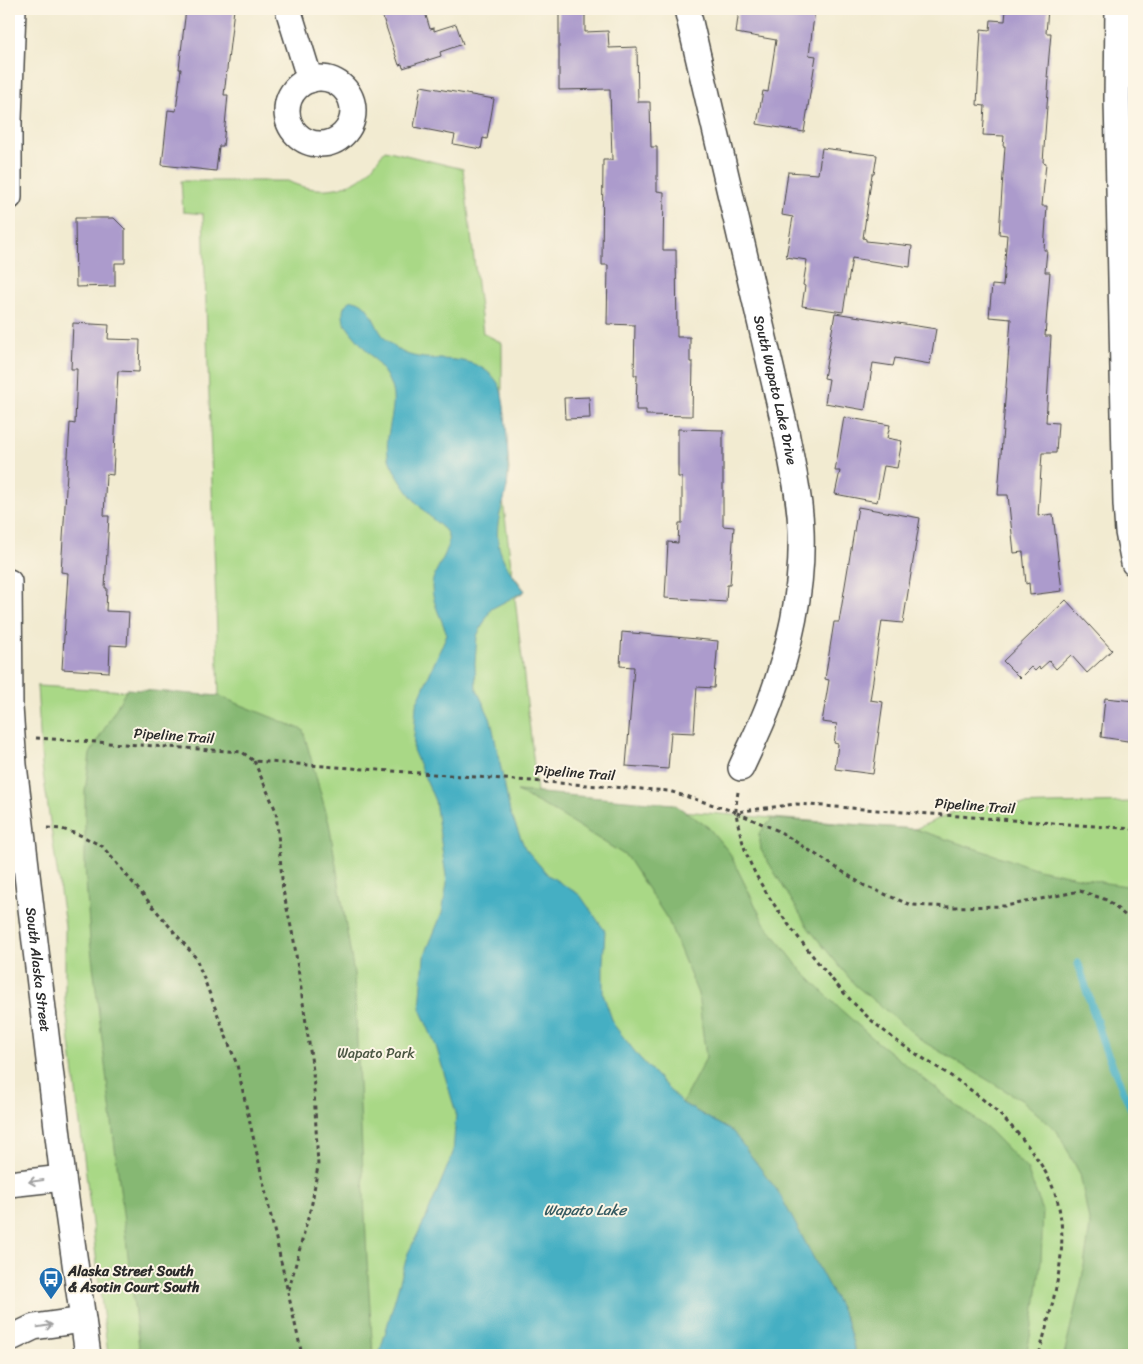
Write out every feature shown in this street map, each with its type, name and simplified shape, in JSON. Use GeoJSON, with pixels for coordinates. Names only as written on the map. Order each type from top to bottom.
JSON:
{"type":"FeatureCollection","features":[{"type":"Feature","properties":{"kind":"street"},"geometry":{"type":"LineString","coordinates":[[9,197],[13,9]]}},
{"type":"Feature","properties":{"kind":"street"},"geometry":{"type":"LineString","coordinates":[[288,9],[310,80]]}},
{"type":"Feature","properties":{"kind":"street","name":"South Wapato Lake Drive"},"geometry":{"type":"LineString","coordinates":[[688,9],[786,432],[800,522],[801,557],[799,578],[788,639],[770,702],[741,768]]}},
{"type":"Feature","properties":{"kind":"street"},"geometry":{"type":"LineString","coordinates":[[1118,9],[1118,108],[1126,504],[1128,532],[1134,562]]}},
{"type":"Feature","properties":{"kind":"street","name":"South Alaska Street"},"geometry":{"type":"LineString","coordinates":[[9,582],[10,691],[14,764],[63,1178],[88,1355]]}},
{"type":"Feature","properties":{"kind":"street"},"geometry":{"type":"LineString","coordinates":[[9,1184],[63,1178]]}},
{"type":"Feature","properties":{"kind":"street"},"geometry":{"type":"LineString","coordinates":[[9,1339],[34,1327],[84,1320]]}},
{"type":"Feature","properties":{"kind":"path","name":"Pipeline Trail"},"geometry":{"type":"LineString","coordinates":[[13,737],[242,752],[254,762],[669,791],[736,812],[796,804],[1134,829]]}},
{"type":"Feature","properties":{"kind":"path"},"geometry":{"type":"LineString","coordinates":[[254,762],[276,811],[284,890],[294,941],[313,1071],[318,1166],[312,1203],[288,1294]]}},
{"type":"Feature","properties":{"kind":"path"},"geometry":{"type":"LineString","coordinates":[[736,812],[779,830],[865,886],[911,905],[952,907],[1006,906],[1080,891],[1107,900],[1134,922]]}},
{"type":"Feature","properties":{"kind":"path"},"geometry":{"type":"LineString","coordinates":[[736,812],[747,857],[763,887],[779,912],[845,994],[888,1034],[973,1091],[1012,1128],[1040,1162],[1051,1183],[1057,1202],[1061,1239],[1060,1264],[1052,1306],[1039,1355]]}},
{"type":"Feature","properties":{"kind":"path"},"geometry":{"type":"LineString","coordinates":[[22,827],[62,829],[80,835],[102,846],[196,958],[238,1064],[302,1355]]}},
{"type":"Feature","properties":{"kind":"green space","name":"Wapato Park"},"geometry":{"type":"Polygon","coordinates":[[[385,150],[463,169],[483,333],[502,343],[502,394],[509,469],[503,500],[512,573],[525,591],[515,598],[538,800],[915,829],[968,806],[1134,802],[1134,1355],[108,1355],[65,1001],[65,926],[42,766],[37,686],[219,696],[203,214],[183,212],[181,181],[288,181],[306,188],[336,188],[345,186],[362,177],[385,150]]]}},
{"type":"Feature","properties":{"kind":"green space"},"geometry":{"type":"Polygon","coordinates":[[[127,689],[219,696],[303,730],[329,823],[354,974],[373,1355],[140,1355],[90,940],[85,866],[85,792],[90,754],[127,689]]]}},
{"type":"Feature","properties":{"kind":"green space"},"geometry":{"type":"Polygon","coordinates":[[[517,791],[674,804],[708,827],[729,852],[763,921],[801,970],[840,1009],[876,1041],[990,1131],[1027,1169],[1043,1211],[1041,1261],[1033,1323],[1026,1355],[856,1355],[846,1319],[814,1261],[733,1132],[682,1103],[706,1058],[698,994],[668,920],[626,856],[562,816],[517,791]]]}},
{"type":"Feature","properties":{"kind":"green space"},"geometry":{"type":"Polygon","coordinates":[[[772,819],[915,829],[1038,869],[1134,887],[1134,1355],[1064,1355],[1082,1279],[1090,1226],[1080,1174],[1057,1131],[1023,1101],[924,1042],[855,985],[809,929],[761,850],[759,833],[772,819]]]}},
{"type":"Feature","properties":{"kind":"water","name":"Wapato Lake"},"geometry":{"type":"Polygon","coordinates":[[[353,300],[367,308],[383,336],[404,353],[424,358],[456,360],[476,365],[492,375],[500,387],[506,421],[508,478],[497,534],[505,562],[525,591],[491,609],[477,636],[475,663],[476,688],[491,720],[510,812],[525,848],[548,875],[580,895],[605,931],[603,994],[614,1025],[639,1057],[682,1103],[733,1132],[779,1193],[846,1319],[856,1355],[379,1355],[408,1253],[426,1218],[453,1153],[456,1113],[436,1046],[420,1009],[424,957],[442,913],[447,883],[435,801],[413,750],[416,705],[447,634],[435,605],[432,587],[435,574],[447,549],[448,536],[443,528],[417,503],[392,466],[387,448],[393,409],[392,390],[378,363],[344,322],[345,306],[349,301],[353,300]]]}},
{"type":"Feature","properties":{"kind":"building"},"geometry":{"type":"Polygon","coordinates":[[[186,9],[234,9],[224,95],[228,95],[223,146],[219,146],[216,171],[162,165],[168,110],[176,111],[186,9]]]}},
{"type":"Feature","properties":{"kind":"building"},"geometry":{"type":"Polygon","coordinates":[[[380,9],[424,9],[430,29],[434,28],[434,31],[456,24],[463,44],[440,52],[441,56],[403,68],[402,64],[399,65],[380,9]]]}},
{"type":"Feature","properties":{"kind":"building"},"geometry":{"type":"Polygon","coordinates":[[[559,9],[585,9],[585,32],[608,31],[609,48],[637,47],[638,102],[650,102],[651,147],[657,147],[657,191],[664,192],[663,250],[676,250],[677,337],[690,337],[690,362],[693,362],[692,416],[646,415],[646,410],[636,410],[637,375],[634,375],[635,325],[607,324],[608,265],[602,265],[603,160],[612,160],[610,89],[559,90],[559,9]]]}},
{"type":"Feature","properties":{"kind":"building"},"geometry":{"type":"Polygon","coordinates":[[[739,9],[815,9],[809,55],[816,56],[804,132],[757,124],[763,91],[768,92],[776,40],[736,33],[739,9]]]}},
{"type":"Feature","properties":{"kind":"building"},"geometry":{"type":"Polygon","coordinates":[[[1006,9],[1048,9],[1046,33],[1051,33],[1043,162],[1046,163],[1042,206],[1047,206],[1044,250],[1047,250],[1045,272],[1050,272],[1045,336],[1051,336],[1046,422],[1058,423],[1056,453],[1042,453],[1038,516],[1053,514],[1062,591],[1030,595],[1029,583],[1026,584],[1023,552],[1014,553],[1008,495],[998,495],[1011,319],[989,317],[992,285],[1003,286],[1007,235],[999,234],[1005,146],[1003,146],[1004,136],[983,135],[985,106],[977,105],[981,29],[990,30],[991,20],[1005,21],[1006,9]]]}},
{"type":"Feature","properties":{"kind":"building"},"geometry":{"type":"Polygon","coordinates":[[[421,86],[494,99],[487,139],[483,138],[481,149],[453,144],[455,135],[414,127],[421,86]]]}},
{"type":"Feature","properties":{"kind":"building"},"geometry":{"type":"Polygon","coordinates":[[[822,148],[877,155],[874,174],[872,174],[863,238],[866,241],[912,246],[910,267],[852,258],[843,312],[802,306],[807,260],[786,257],[793,217],[782,215],[788,172],[818,174],[822,148]]]}},
{"type":"Feature","properties":{"kind":"building"},"geometry":{"type":"Polygon","coordinates":[[[75,218],[114,218],[125,229],[125,263],[115,263],[115,286],[76,287],[75,218]]]}},
{"type":"Feature","properties":{"kind":"building"},"geometry":{"type":"Polygon","coordinates":[[[835,313],[936,329],[930,364],[895,358],[893,366],[873,363],[865,410],[825,403],[829,379],[824,378],[835,313]]]}},
{"type":"Feature","properties":{"kind":"building"},"geometry":{"type":"Polygon","coordinates":[[[73,323],[109,325],[108,339],[140,340],[139,372],[118,371],[113,475],[106,474],[104,516],[109,516],[105,588],[107,588],[106,611],[129,612],[127,646],[110,645],[109,672],[62,669],[68,573],[61,572],[70,423],[75,424],[77,369],[71,369],[73,323]]]}},
{"type":"Feature","properties":{"kind":"building"},"geometry":{"type":"Polygon","coordinates":[[[589,397],[590,418],[565,419],[564,398],[589,397]]]}},
{"type":"Feature","properties":{"kind":"building"},"geometry":{"type":"Polygon","coordinates":[[[844,417],[890,425],[887,438],[902,441],[897,468],[884,466],[877,502],[835,494],[840,471],[835,471],[844,417]]]}},
{"type":"Feature","properties":{"kind":"building"},"geometry":{"type":"Polygon","coordinates":[[[678,429],[723,430],[723,526],[734,527],[730,585],[727,585],[726,602],[665,598],[668,542],[678,543],[679,523],[682,523],[682,477],[678,477],[678,429]]]}},
{"type":"Feature","properties":{"kind":"building"},"geometry":{"type":"Polygon","coordinates":[[[858,507],[920,518],[903,623],[882,621],[870,700],[883,702],[873,774],[835,769],[838,744],[834,743],[837,724],[822,722],[829,680],[825,679],[834,622],[839,622],[858,507]]]}},
{"type":"Feature","properties":{"kind":"building"},"geometry":{"type":"Polygon","coordinates":[[[1066,600],[1112,650],[1087,673],[1071,655],[1056,669],[1049,661],[1035,671],[1031,667],[1020,678],[1003,661],[1066,600]]]}},
{"type":"Feature","properties":{"kind":"building"},"geometry":{"type":"Polygon","coordinates":[[[622,632],[718,641],[714,688],[697,687],[694,733],[671,732],[668,769],[626,766],[634,667],[620,666],[622,632]]]}},
{"type":"Feature","properties":{"kind":"building"},"geometry":{"type":"Polygon","coordinates":[[[1105,698],[1134,701],[1134,742],[1101,737],[1105,698]]]}},
{"type":"Feature","properties":{"kind":"waterway"},"geometry":{"type":"LineString","coordinates":[[1078,963],[1105,1048],[1134,1115]]}},
{"type":"Feature","properties":{"kind":"place","name":"Alaska Street South & Asotin Court South"},"geometry":{"type":"Point","coordinates":[51,1300]}}]}
